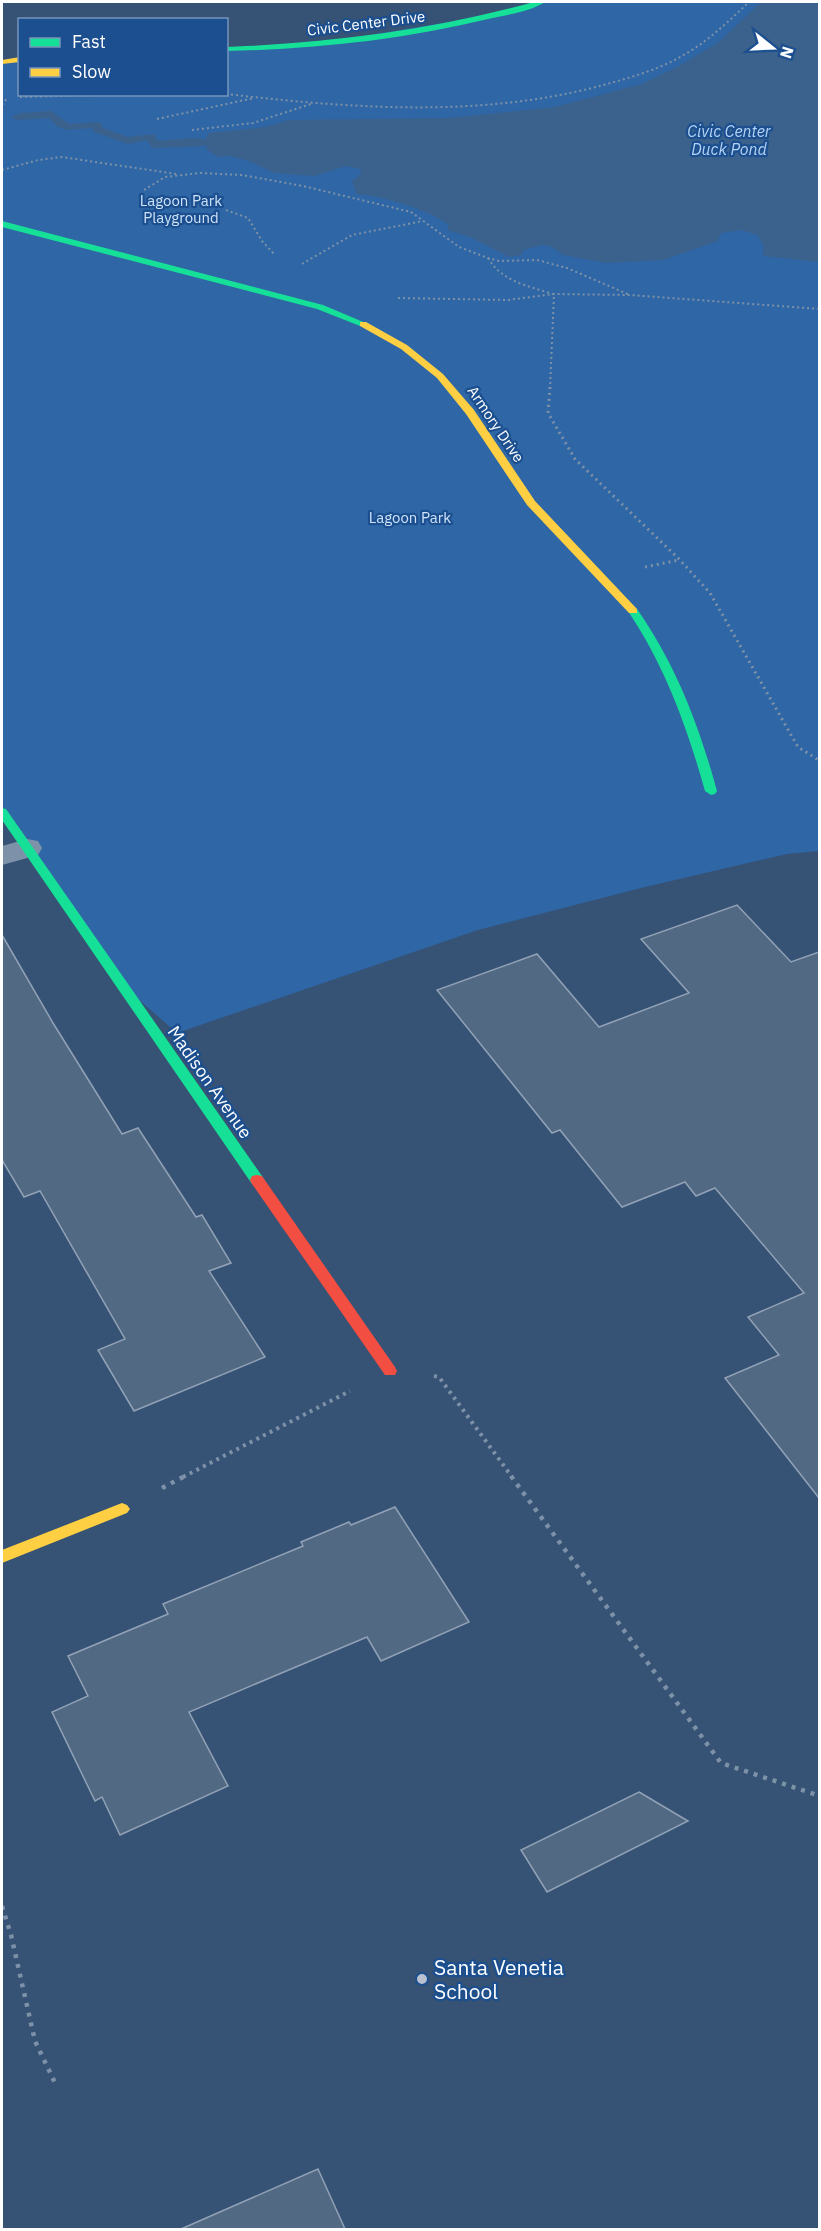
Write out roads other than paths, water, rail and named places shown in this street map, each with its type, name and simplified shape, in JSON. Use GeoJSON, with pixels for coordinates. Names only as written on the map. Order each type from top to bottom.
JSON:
{"type":"FeatureCollection","features":[{"type":"Feature","properties":{"kind":"street","name":"Civic Center Drive"},"geometry":{"type":"LineString","coordinates":[[228,50],[336,45],[411,36],[484,20],[541,2]]}},
{"type":"Feature","properties":{"kind":"street"},"geometry":{"type":"LineString","coordinates":[[2,53],[18,52]]}},
{"type":"Feature","properties":{"kind":"street"},"geometry":{"type":"LineString","coordinates":[[2,62],[18,59]]}},
{"type":"Feature","properties":{"kind":"street","name":"Armory Drive"},"geometry":{"type":"LineString","coordinates":[[2,224],[320,307],[369,326],[416,354],[459,396],[531,502],[563,539],[618,594],[649,633],[682,693],[711,791]]}},
{"type":"Feature","properties":{"kind":"street","name":"Madison Avenue"},"geometry":{"type":"LineString","coordinates":[[2,812],[14,852],[390,1371]]}},
{"type":"Feature","properties":{"kind":"street"},"geometry":{"type":"LineString","coordinates":[[2,1557],[122,1509]]}},
{"type":"Feature","properties":{"kind":"water","name":"Civic Center Duck Pond"},"geometry":{"type":"Polygon","coordinates":[[[761,2],[819,2],[819,262],[763,256],[764,247],[758,235],[741,230],[721,233],[718,241],[663,260],[606,263],[563,255],[553,247],[542,245],[524,250],[521,255],[509,257],[470,237],[447,230],[449,225],[429,213],[392,201],[357,194],[352,181],[361,174],[360,169],[346,166],[315,176],[274,173],[252,162],[230,156],[218,157],[205,148],[211,144],[206,138],[209,133],[261,128],[287,120],[449,118],[555,107],[642,84],[679,66],[719,42],[761,2]]]}},
{"type":"Feature","properties":{"kind":"waterway"},"geometry":{"type":"LineString","coordinates":[[16,117],[51,114],[67,126],[97,125],[98,130],[128,141],[150,136],[155,145],[183,142],[211,144]]}},
{"type":"Feature","properties":{"kind":"place","name":"Santa Venetia School"},"geometry":{"type":"Point","coordinates":[422,1979]}},
{"type":"Feature","properties":{"kind":"park label","name":"Lagoon Park Playground"},"geometry":{"type":"Point","coordinates":[181,208]}},
{"type":"Feature","properties":{"kind":"park label","name":"Lagoon Park"},"geometry":{"type":"Point","coordinates":[410,517]}}]}
